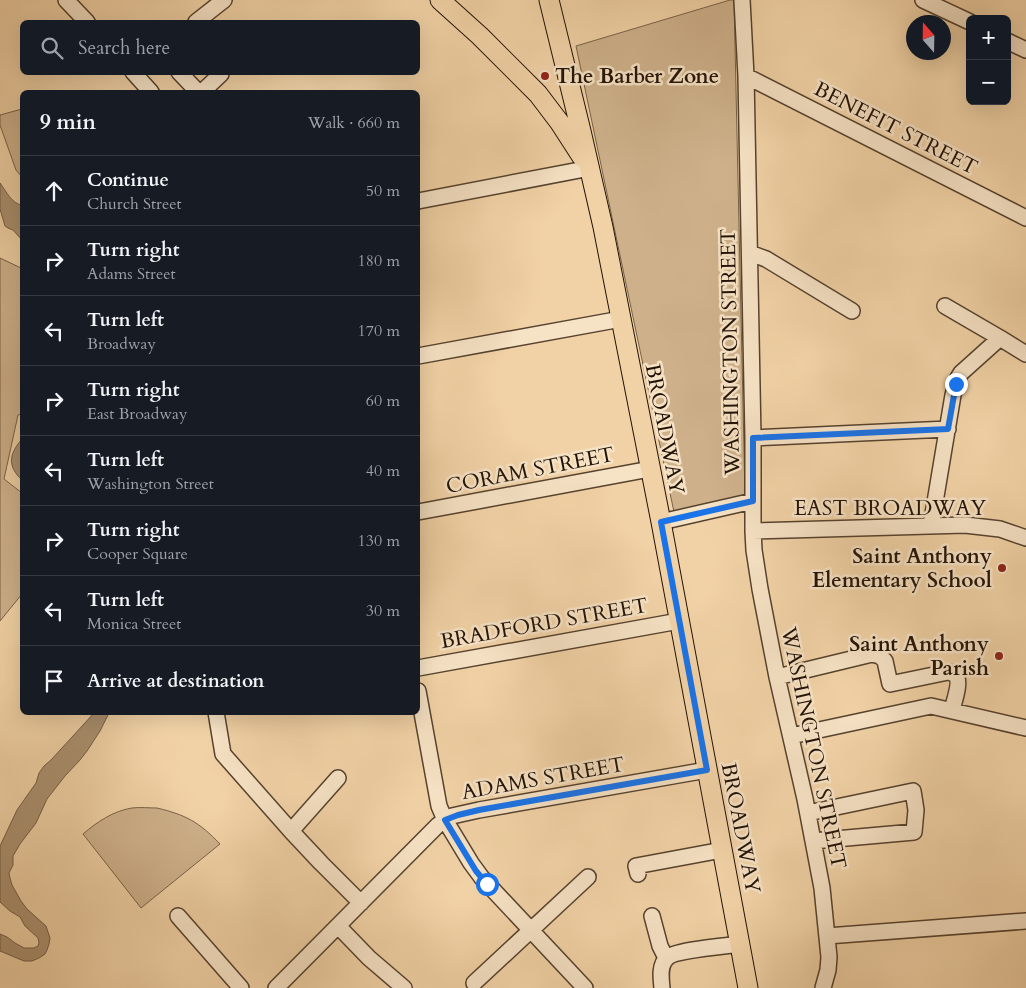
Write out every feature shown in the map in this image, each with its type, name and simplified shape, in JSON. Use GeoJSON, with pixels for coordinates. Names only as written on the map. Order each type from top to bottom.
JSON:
{"type":"FeatureCollection","features":[{"type":"Feature","properties":{"kind":"main road"},"geometry":{"type":"LineString","coordinates":[[440,0],[480,36],[538,94],[590,168]]}},
{"type":"Feature","properties":{"kind":"main road","name":"BROADWAY"},"geometry":{"type":"LineString","coordinates":[[549,0],[604,232],[661,522],[748,988]]}},
{"type":"Feature","properties":{"kind":"street"},"geometry":{"type":"LineString","coordinates":[[66,0],[85,20]]}},
{"type":"Feature","properties":{"kind":"street"},"geometry":{"type":"LineString","coordinates":[[199,20],[224,0]]}},
{"type":"Feature","properties":{"kind":"street","name":"WASHINGTON STREET"},"geometry":{"type":"LineString","coordinates":[[742,0],[746,76],[750,252],[754,550],[777,677],[808,813],[822,888],[828,962],[823,988]]}},
{"type":"Feature","properties":{"kind":"street"},"geometry":{"type":"LineString","coordinates":[[923,0],[966,20]]}},
{"type":"Feature","properties":{"kind":"street"},"geometry":{"type":"LineString","coordinates":[[1011,42],[1026,50]]}},
{"type":"Feature","properties":{"kind":"street"},"geometry":{"type":"LineString","coordinates":[[139,75],[150,90]]}},
{"type":"Feature","properties":{"kind":"street"},"geometry":{"type":"LineString","coordinates":[[182,75],[198,90]]}},
{"type":"Feature","properties":{"kind":"street"},"geometry":{"type":"LineString","coordinates":[[202,90],[220,75]]}},
{"type":"Feature","properties":{"kind":"street","name":"BENEFIT STREET"},"geometry":{"type":"LineString","coordinates":[[746,76],[1026,218]]}},
{"type":"Feature","properties":{"kind":"street"},"geometry":{"type":"LineString","coordinates":[[420,201],[590,168]]}},
{"type":"Feature","properties":{"kind":"street"},"geometry":{"type":"LineString","coordinates":[[750,252],[766,259],[852,311]]}},
{"type":"Feature","properties":{"kind":"street"},"geometry":{"type":"LineString","coordinates":[[945,306],[1026,354]]}},
{"type":"Feature","properties":{"kind":"street"},"geometry":{"type":"LineString","coordinates":[[420,356],[621,319]]}},
{"type":"Feature","properties":{"kind":"street"},"geometry":{"type":"LineString","coordinates":[[931,526],[954,390],[958,378],[1000,338]]}},
{"type":"Feature","properties":{"kind":"street"},"geometry":{"type":"LineString","coordinates":[[753,438],[948,429]]}},
{"type":"Feature","properties":{"kind":"street","name":"CORAM STREET"},"geometry":{"type":"LineString","coordinates":[[420,512],[650,469]]}},
{"type":"Feature","properties":{"kind":"street"},"geometry":{"type":"LineString","coordinates":[[661,522],[753,501]]}},
{"type":"Feature","properties":{"kind":"street","name":"EAST BROADWAY"},"geometry":{"type":"LineString","coordinates":[[753,531],[954,525],[1000,529],[1026,538]]}},
{"type":"Feature","properties":{"kind":"street","name":"BRADFORD STREET"},"geometry":{"type":"LineString","coordinates":[[420,668],[679,621]]}},
{"type":"Feature","properties":{"kind":"street"},"geometry":{"type":"LineString","coordinates":[[777,677],[872,654],[880,656],[885,662],[890,684],[948,672],[954,674],[958,678],[958,683],[952,710]]}},
{"type":"Feature","properties":{"kind":"street"},"geometry":{"type":"LineString","coordinates":[[420,702],[439,806],[445,820],[482,878],[582,987]]}},
{"type":"Feature","properties":{"kind":"street"},"geometry":{"type":"LineString","coordinates":[[791,736],[928,706],[935,706],[1026,728]]}},
{"type":"Feature","properties":{"kind":"street"},"geometry":{"type":"LineString","coordinates":[[216,715],[223,754],[290,831],[361,902]]}},
{"type":"Feature","properties":{"kind":"street","name":"ADAMS STREET"},"geometry":{"type":"LineString","coordinates":[[278,987],[445,820],[458,815],[488,809],[707,770]]}},
{"type":"Feature","properties":{"kind":"street"},"geometry":{"type":"LineString","coordinates":[[290,831],[338,778]]}},
{"type":"Feature","properties":{"kind":"street"},"geometry":{"type":"LineString","coordinates":[[808,813],[913,792],[916,810],[914,832],[813,841]]}},
{"type":"Feature","properties":{"kind":"street"},"geometry":{"type":"LineString","coordinates":[[638,874],[636,866],[722,850]]}},
{"type":"Feature","properties":{"kind":"street"},"geometry":{"type":"LineString","coordinates":[[474,983],[588,877]]}},
{"type":"Feature","properties":{"kind":"street"},"geometry":{"type":"LineString","coordinates":[[178,916],[241,988]]}},
{"type":"Feature","properties":{"kind":"street"},"geometry":{"type":"LineString","coordinates":[[652,916],[660,946],[666,958]]}},
{"type":"Feature","properties":{"kind":"street"},"geometry":{"type":"LineString","coordinates":[[827,936],[1026,921]]}},
{"type":"Feature","properties":{"kind":"street"},"geometry":{"type":"LineString","coordinates":[[338,926],[369,958],[404,988]]}},
{"type":"Feature","properties":{"kind":"street"},"geometry":{"type":"LineString","coordinates":[[662,988],[661,972],[666,958],[674,954],[740,944]]}},
{"type":"Feature","properties":{"kind":"shaded area"},"geometry":{"type":"Polygon","coordinates":[[[734,0],[745,495],[674,512],[576,46],[734,0]]]}},
{"type":"Feature","properties":{"kind":"shaded area"},"geometry":{"type":"Polygon","coordinates":[[[20,110],[20,175],[16,170],[0,125],[0,115],[20,110]]]}},
{"type":"Feature","properties":{"kind":"shaded area"},"geometry":{"type":"Polygon","coordinates":[[[0,183],[12,200],[20,204],[20,238],[13,230],[5,226],[0,209],[0,183]]]}},
{"type":"Feature","properties":{"kind":"shaded area"},"geometry":{"type":"Polygon","coordinates":[[[0,258],[20,268],[20,414],[18,415],[4,479],[20,491],[20,596],[0,621],[0,258]]]}},
{"type":"Feature","properties":{"kind":"shaded area"},"geometry":{"type":"Polygon","coordinates":[[[20,442],[20,478],[12,465],[12,455],[20,442]]]}},
{"type":"Feature","properties":{"kind":"shaded area"},"geometry":{"type":"Polygon","coordinates":[[[92,715],[108,715],[87,751],[47,799],[36,823],[13,856],[13,865],[9,873],[12,885],[27,909],[46,926],[50,938],[45,954],[32,961],[24,961],[0,951],[0,934],[24,948],[34,948],[39,943],[38,938],[25,926],[20,917],[0,902],[0,846],[17,810],[36,783],[39,773],[92,715]]]}},
{"type":"Feature","properties":{"kind":"shaded area"},"geometry":{"type":"Polygon","coordinates":[[[157,808],[192,820],[220,844],[141,908],[83,834],[100,821],[125,809],[157,808]]]}},
{"type":"Feature","properties":{"kind":"place","name":"The Barber Zone"},"geometry":{"type":"Point","coordinates":[545,76]}},
{"type":"Feature","properties":{"kind":"place","name":"Saint Anthony Elementary School"},"geometry":{"type":"Point","coordinates":[1002,568]}},
{"type":"Feature","properties":{"kind":"place","name":"Saint Anthony Parish"},"geometry":{"type":"Point","coordinates":[999,656]}},
{"type":"Feature","properties":{"kind":"route"},"geometry":{"type":"LineString","coordinates":[[487,884],[476,871],[445,820],[452,816],[479,810],[707,770],[661,522],[753,501],[753,438],[948,429],[956,384]]}}]}
